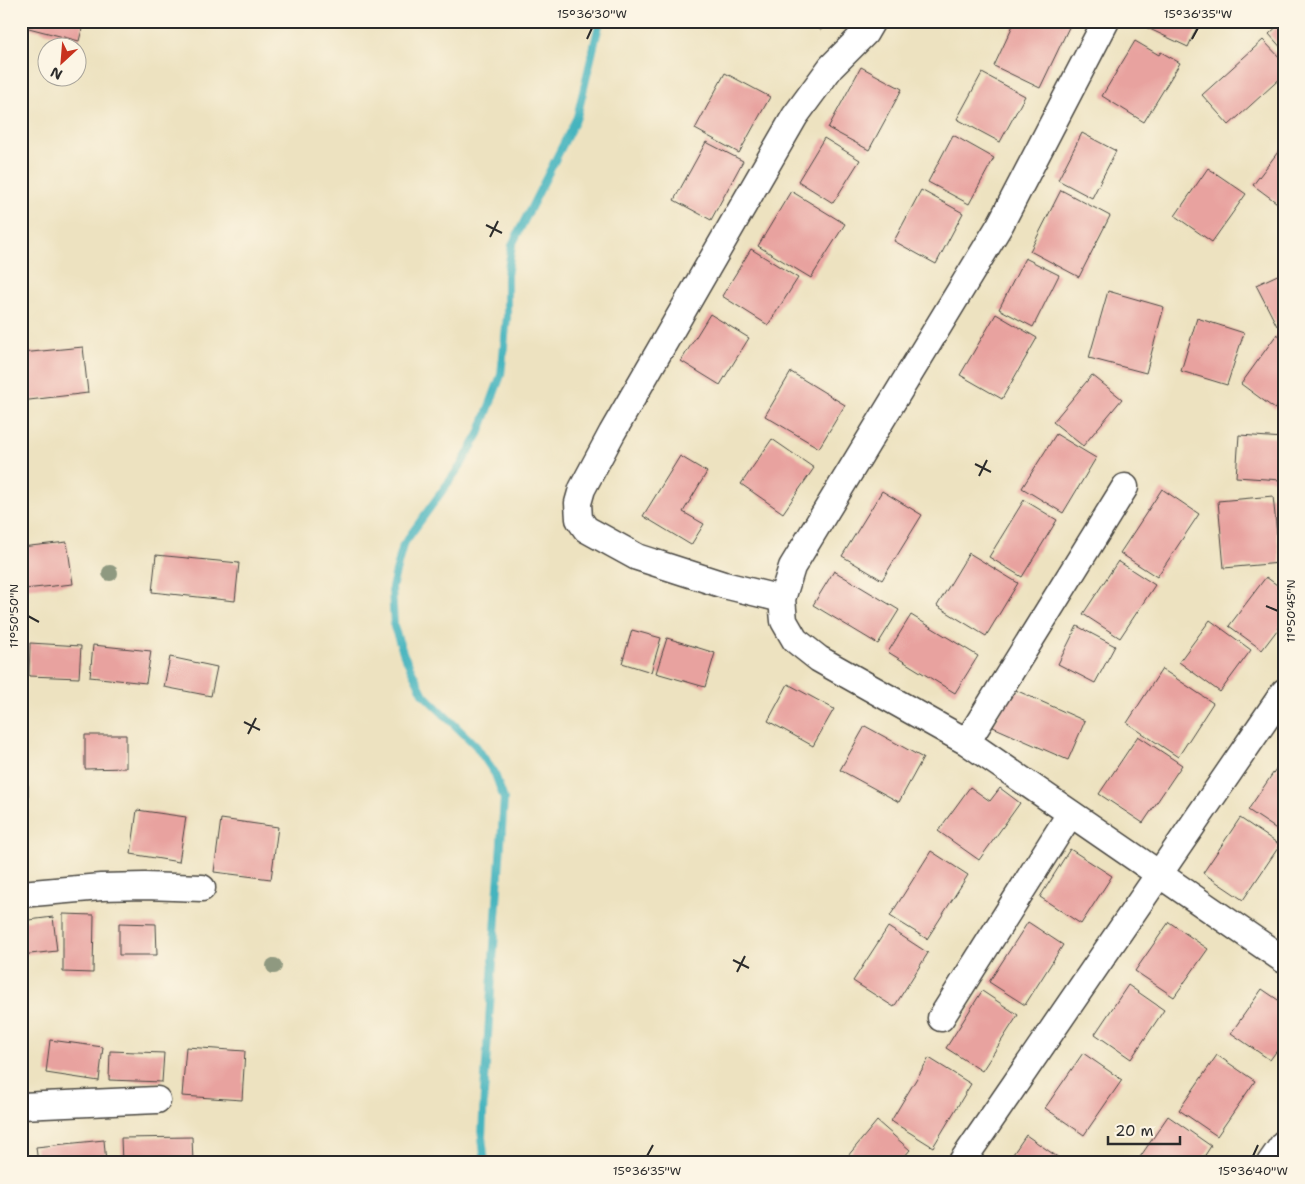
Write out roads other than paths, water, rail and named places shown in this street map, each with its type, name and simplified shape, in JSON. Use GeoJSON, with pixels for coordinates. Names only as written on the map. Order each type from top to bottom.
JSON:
{"type":"FeatureCollection","features":[{"type":"Feature","properties":{"kind":"street"},"geometry":{"type":"LineString","coordinates":[[782,599],[724,585],[637,557],[601,539],[586,529],[579,519],[578,503],[582,489],[612,433],[795,116],[831,67],[865,33],[872,21]]}},
{"type":"Feature","properties":{"kind":"street"},"geometry":{"type":"LineString","coordinates":[[1106,21],[1000,225],[792,567],[782,599],[784,621],[795,640],[819,659],[967,742],[1284,960]]}},
{"type":"Feature","properties":{"kind":"street"},"geometry":{"type":"LineString","coordinates":[[967,742],[1125,487]]}},
{"type":"Feature","properties":{"kind":"street"},"geometry":{"type":"LineString","coordinates":[[961,1163],[1284,692]]}},
{"type":"Feature","properties":{"kind":"street"},"geometry":{"type":"LineString","coordinates":[[941,1018],[1070,814]]}},
{"type":"Feature","properties":{"kind":"street"},"geometry":{"type":"LineString","coordinates":[[21,894],[101,887],[202,888]]}},
{"type":"Feature","properties":{"kind":"street"},"geometry":{"type":"LineString","coordinates":[[21,1106],[157,1100]]}},
{"type":"Feature","properties":{"kind":"street"},"geometry":{"type":"LineString","coordinates":[[1270,1163],[1284,1143]]}},
{"type":"Feature","properties":{"kind":"waterway"},"geometry":{"type":"LineString","coordinates":[[485,1163],[482,1137],[484,1094],[504,799],[495,774],[476,746],[424,695],[404,655],[394,627],[392,587],[403,545],[461,465],[479,434],[501,375],[507,317],[507,275],[512,245],[577,117],[600,21]]}}]}
